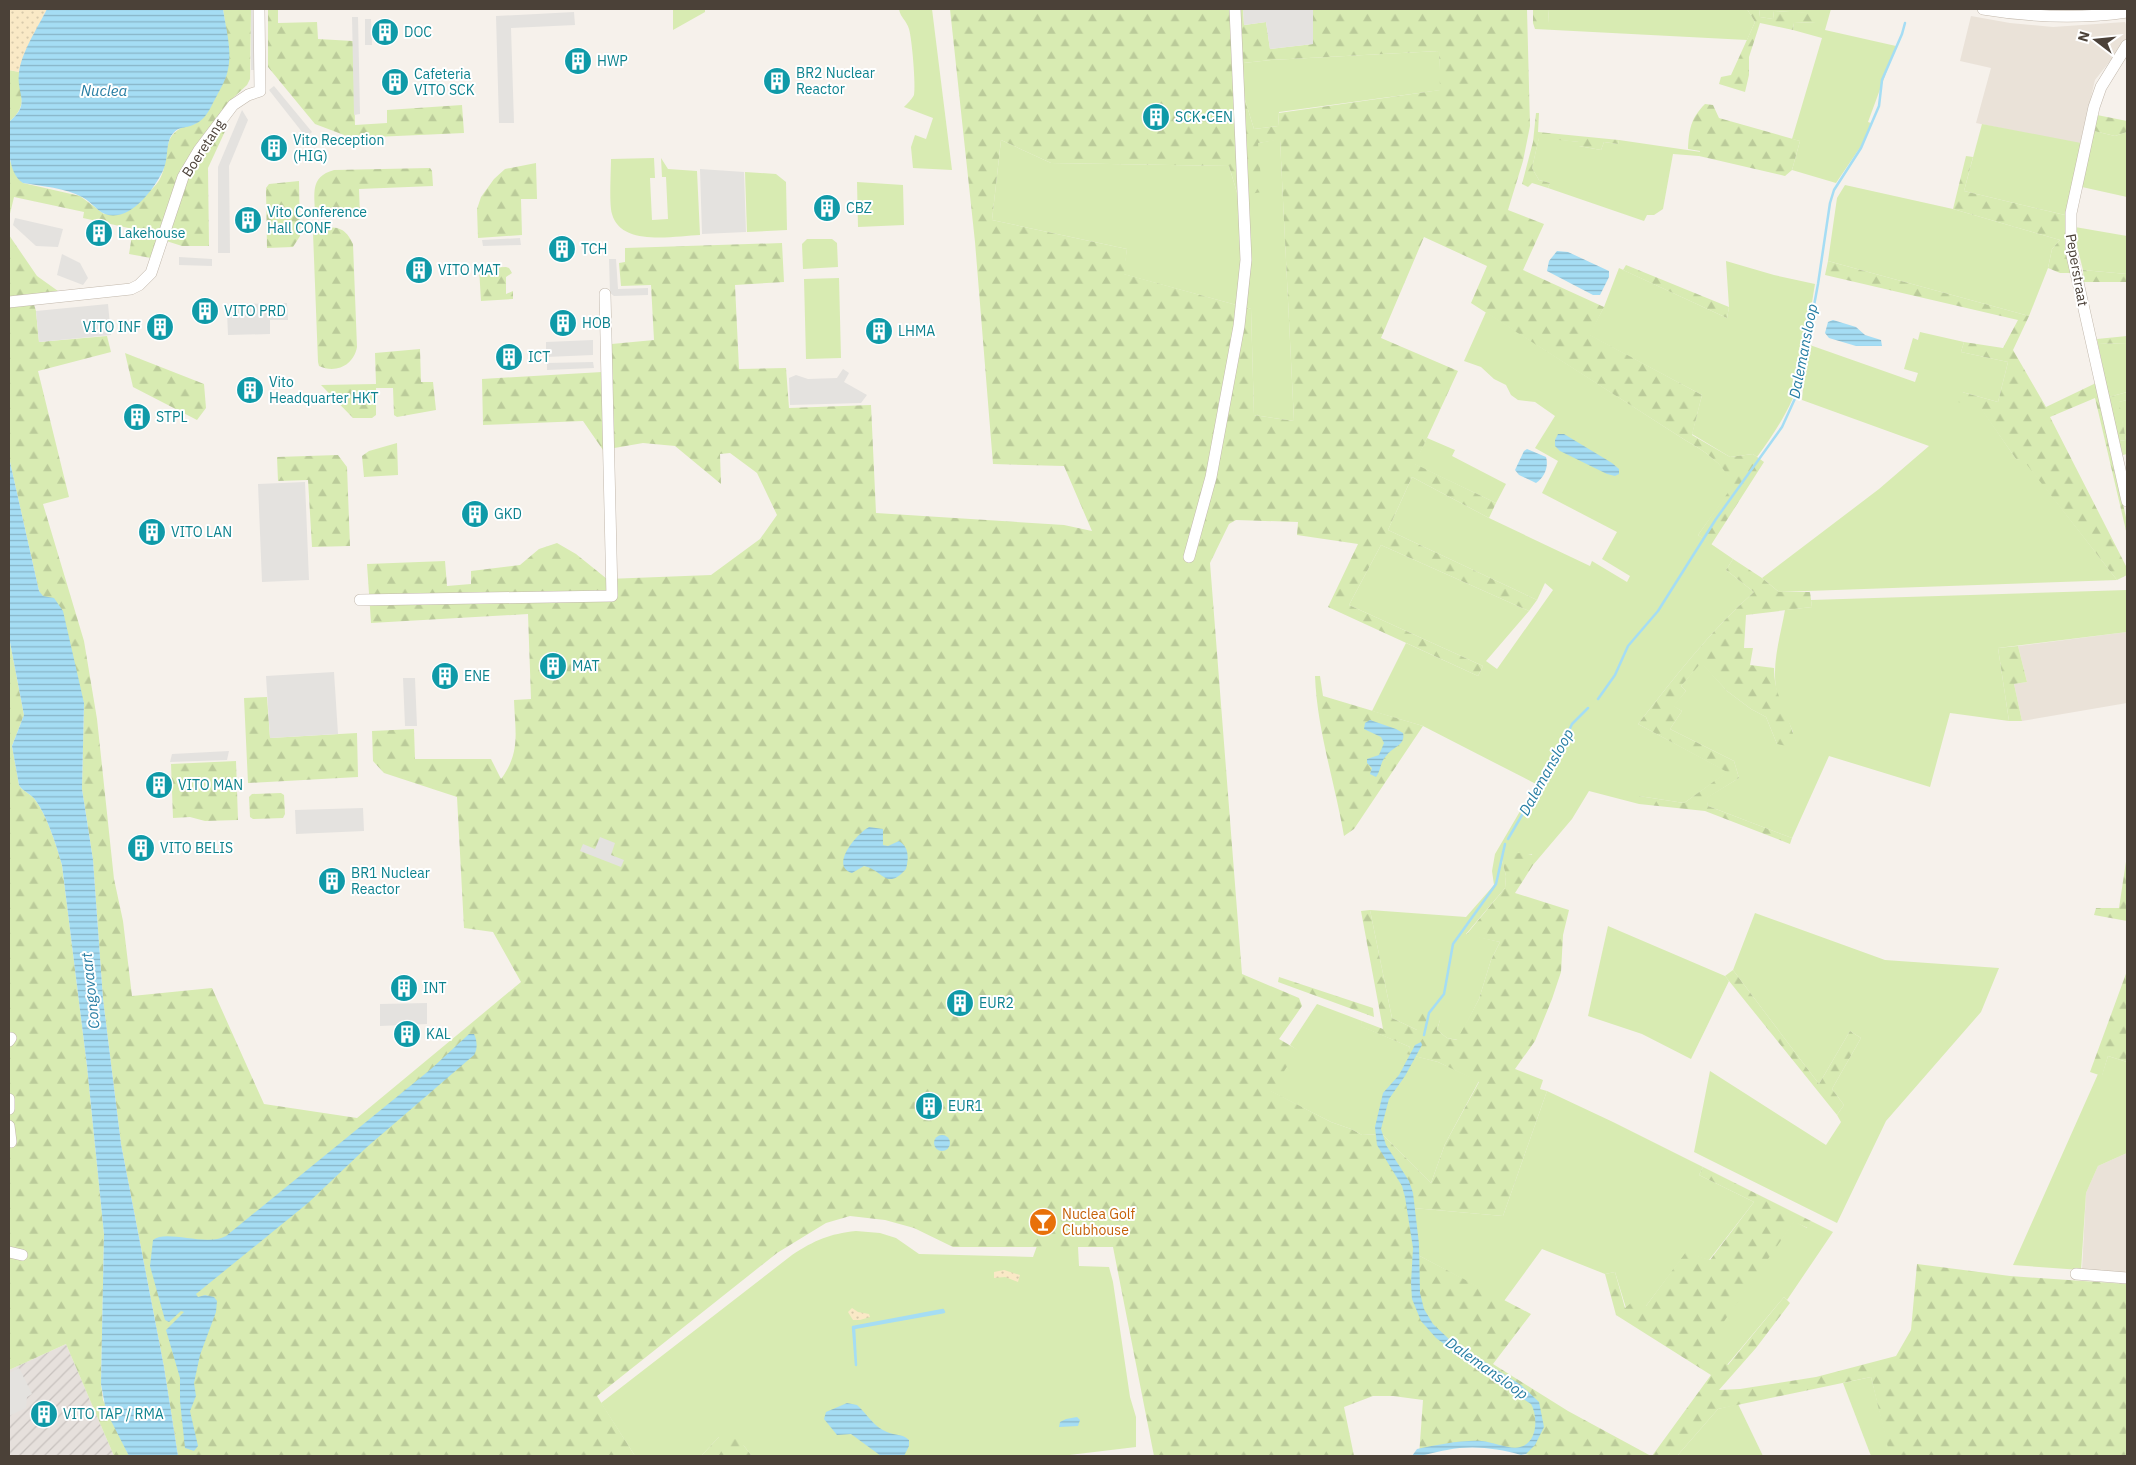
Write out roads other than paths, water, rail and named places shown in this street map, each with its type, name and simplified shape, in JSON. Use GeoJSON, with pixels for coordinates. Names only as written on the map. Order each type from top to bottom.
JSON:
{"type":"FeatureCollection","features":[{"type":"Feature","properties":{"kind":"street","name":"Boeretang"},"geometry":{"type":"LineString","coordinates":[[9,302],[131,288],[140,285],[151,273],[183,177],[199,150],[233,105],[248,95],[260,91],[259,9]]}},
{"type":"Feature","properties":{"kind":"street"},"geometry":{"type":"LineString","coordinates":[[1189,557],[1211,477],[1239,326],[1246,260],[1235,9]]}},
{"type":"Feature","properties":{"kind":"street"},"geometry":{"type":"LineString","coordinates":[[1983,9],[2026,15],[2065,17],[2127,12]]}},
{"type":"Feature","properties":{"kind":"street","name":"Peperstraat"},"geometry":{"type":"LineString","coordinates":[[2127,45],[2101,87],[2094,107],[2077,179],[2070,231],[2071,251],[2127,501]]}},
{"type":"Feature","properties":{"kind":"street"},"geometry":{"type":"LineString","coordinates":[[360,600],[612,596],[605,294]]}},
{"type":"Feature","properties":{"kind":"street"},"geometry":{"type":"LineString","coordinates":[[9,1099],[9,1110]]}},
{"type":"Feature","properties":{"kind":"street"},"geometry":{"type":"LineString","coordinates":[[9,1126],[11,1142]]}},
{"type":"Feature","properties":{"kind":"street"},"geometry":{"type":"LineString","coordinates":[[9,1252],[22,1255]]}},
{"type":"Feature","properties":{"kind":"street"},"geometry":{"type":"LineString","coordinates":[[2076,1274],[2127,1278]]}},
{"type":"Feature","properties":{"kind":"water","name":"Nuclea"},"geometry":{"type":"Polygon","coordinates":[[[47,9],[223,9],[229,51],[226,77],[209,111],[202,120],[191,126],[179,129],[170,138],[164,168],[157,182],[146,197],[125,213],[118,215],[107,214],[98,210],[87,200],[69,191],[23,183],[18,178],[11,164],[9,122],[20,109],[22,99],[19,81],[20,65],[26,49],[47,9]]]}},
{"type":"Feature","properties":{"kind":"water"},"geometry":{"type":"Polygon","coordinates":[[[1557,251],[1568,252],[1609,271],[1609,277],[1600,295],[1593,295],[1547,271],[1549,261],[1557,251]]]}},
{"type":"Feature","properties":{"kind":"water"},"geometry":{"type":"Polygon","coordinates":[[[1833,320],[1856,327],[1865,335],[1881,340],[1882,346],[1856,346],[1829,338],[1825,333],[1828,322],[1833,320]]]}},
{"type":"Feature","properties":{"kind":"water"},"geometry":{"type":"Polygon","coordinates":[[[1558,434],[1564,434],[1612,463],[1619,469],[1619,474],[1615,476],[1607,474],[1560,451],[1555,446],[1558,434]]]}},
{"type":"Feature","properties":{"kind":"water","name":"Congovaart"},"geometry":{"type":"Polygon","coordinates":[[[9,446],[10,462],[39,591],[43,596],[54,598],[63,611],[84,703],[82,789],[93,860],[103,999],[121,1144],[164,1367],[178,1456],[129,1456],[106,1411],[101,1384],[104,1234],[87,1066],[62,865],[40,807],[19,785],[12,746],[24,715],[9,637],[9,446]]]}},
{"type":"Feature","properties":{"kind":"water"},"geometry":{"type":"Polygon","coordinates":[[[1527,449],[1546,457],[1547,465],[1545,472],[1536,483],[1519,475],[1515,470],[1524,451],[1527,449]]]}},
{"type":"Feature","properties":{"kind":"water"},"geometry":{"type":"Polygon","coordinates":[[[1370,720],[1403,733],[1403,740],[1385,757],[1376,777],[1370,774],[1372,768],[1367,763],[1367,759],[1379,755],[1384,743],[1381,737],[1364,729],[1365,723],[1370,720]]]}},
{"type":"Feature","properties":{"kind":"water"},"geometry":{"type":"Polygon","coordinates":[[[869,827],[883,829],[883,845],[888,846],[899,841],[905,846],[908,857],[906,869],[894,879],[884,877],[864,866],[852,873],[846,869],[843,863],[844,857],[853,842],[869,827]]]}},
{"type":"Feature","properties":{"kind":"water"},"geometry":{"type":"Polygon","coordinates":[[[469,1034],[474,1034],[476,1039],[477,1047],[474,1055],[367,1147],[308,1203],[196,1294],[198,1297],[205,1295],[214,1297],[217,1301],[216,1312],[200,1355],[194,1383],[196,1396],[190,1411],[198,1446],[194,1451],[185,1448],[180,1401],[180,1378],[166,1330],[184,1312],[181,1311],[169,1322],[165,1320],[150,1266],[153,1240],[167,1236],[208,1240],[226,1236],[431,1069],[469,1034]]]}},
{"type":"Feature","properties":{"kind":"water"},"geometry":{"type":"Polygon","coordinates":[[[1421,1042],[1422,1045],[1405,1076],[1389,1099],[1381,1129],[1386,1145],[1409,1181],[1413,1193],[1419,1244],[1420,1293],[1424,1309],[1433,1324],[1450,1340],[1521,1385],[1539,1402],[1544,1427],[1535,1445],[1526,1454],[1521,1455],[1484,1448],[1466,1448],[1412,1456],[1417,1449],[1466,1441],[1482,1441],[1516,1448],[1530,1440],[1535,1428],[1535,1415],[1531,1404],[1485,1374],[1436,1338],[1421,1321],[1412,1299],[1413,1248],[1405,1197],[1402,1186],[1377,1145],[1375,1127],[1383,1093],[1399,1075],[1415,1045],[1421,1042]]]}},
{"type":"Feature","properties":{"kind":"water"},"geometry":{"type":"Polygon","coordinates":[[[942,1135],[948,1137],[950,1143],[948,1149],[942,1151],[936,1149],[934,1143],[936,1137],[942,1135]]]}},
{"type":"Feature","properties":{"kind":"water"},"geometry":{"type":"Polygon","coordinates":[[[847,1403],[857,1405],[882,1430],[903,1436],[909,1440],[909,1446],[904,1456],[881,1456],[851,1434],[837,1435],[824,1419],[826,1412],[847,1403]]]}},
{"type":"Feature","properties":{"kind":"water"},"geometry":{"type":"Polygon","coordinates":[[[1077,1417],[1080,1420],[1078,1426],[1059,1427],[1060,1422],[1077,1417]]]}},
{"type":"Feature","properties":{"kind":"waterway","name":"Dalemansloop"},"geometry":{"type":"LineString","coordinates":[[1598,699],[1615,675],[1628,646],[1658,611],[1716,519],[1782,427],[1798,392],[1818,284],[1830,203],[1834,190],[1861,148],[1879,106],[1882,80],[1905,23]]}},
{"type":"Feature","properties":{"kind":"waterway","name":"Dalemansloop"},"geometry":{"type":"LineString","coordinates":[[1508,839],[1560,750],[1572,724],[1588,708]]}},
{"type":"Feature","properties":{"kind":"waterway","name":"Dalemansloop"},"geometry":{"type":"LineString","coordinates":[[1424,1035],[1429,1013],[1444,994],[1453,944],[1496,884],[1505,844]]}},
{"type":"Feature","properties":{"kind":"waterway"},"geometry":{"type":"LineString","coordinates":[[943,1310],[944,1312],[854,1328],[856,1365],[853,1327],[943,1310]]}},
{"type":"Feature","properties":{"kind":"place","name":"DOC"},"geometry":{"type":"Point","coordinates":[385,32]}},
{"type":"Feature","properties":{"kind":"place","name":"HWP"},"geometry":{"type":"Point","coordinates":[578,61]}},
{"type":"Feature","properties":{"kind":"place","name":"BR2 Nuclear Reactor"},"geometry":{"type":"Point","coordinates":[777,81]}},
{"type":"Feature","properties":{"kind":"place","name":"Cafeteria VITO SCK"},"geometry":{"type":"Point","coordinates":[395,82]}},
{"type":"Feature","properties":{"kind":"place","name":"SCK•CEN"},"geometry":{"type":"Point","coordinates":[1156,117]}},
{"type":"Feature","properties":{"kind":"place","name":"Vito Reception (HIG)"},"geometry":{"type":"Point","coordinates":[274,148]}},
{"type":"Feature","properties":{"kind":"place","name":"CBZ"},"geometry":{"type":"Point","coordinates":[827,208]}},
{"type":"Feature","properties":{"kind":"place","name":"Vito Conference Hall CONF"},"geometry":{"type":"Point","coordinates":[248,220]}},
{"type":"Feature","properties":{"kind":"place","name":"Lakehouse"},"geometry":{"type":"Point","coordinates":[99,233]}},
{"type":"Feature","properties":{"kind":"place","name":"TCH"},"geometry":{"type":"Point","coordinates":[562,249]}},
{"type":"Feature","properties":{"kind":"place","name":"VITO MAT"},"geometry":{"type":"Point","coordinates":[419,270]}},
{"type":"Feature","properties":{"kind":"place","name":"VITO PRD"},"geometry":{"type":"Point","coordinates":[205,311]}},
{"type":"Feature","properties":{"kind":"place","name":"HOB"},"geometry":{"type":"Point","coordinates":[563,323]}},
{"type":"Feature","properties":{"kind":"place","name":"VITO INF"},"geometry":{"type":"Point","coordinates":[160,327]}},
{"type":"Feature","properties":{"kind":"place","name":"LHMA"},"geometry":{"type":"Point","coordinates":[879,331]}},
{"type":"Feature","properties":{"kind":"place","name":"ICT"},"geometry":{"type":"Point","coordinates":[509,357]}},
{"type":"Feature","properties":{"kind":"place","name":"Vito Headquarter HKT"},"geometry":{"type":"Point","coordinates":[250,390]}},
{"type":"Feature","properties":{"kind":"place","name":"STPL"},"geometry":{"type":"Point","coordinates":[137,417]}},
{"type":"Feature","properties":{"kind":"place","name":"GKD"},"geometry":{"type":"Point","coordinates":[475,514]}},
{"type":"Feature","properties":{"kind":"place","name":"VITO LAN"},"geometry":{"type":"Point","coordinates":[152,532]}},
{"type":"Feature","properties":{"kind":"place","name":"MAT"},"geometry":{"type":"Point","coordinates":[553,666]}},
{"type":"Feature","properties":{"kind":"place","name":"ENE"},"geometry":{"type":"Point","coordinates":[445,676]}},
{"type":"Feature","properties":{"kind":"place","name":"VITO MAN"},"geometry":{"type":"Point","coordinates":[159,785]}},
{"type":"Feature","properties":{"kind":"place","name":"VITO BELIS"},"geometry":{"type":"Point","coordinates":[141,848]}},
{"type":"Feature","properties":{"kind":"place","name":"BR1 Nuclear Reactor"},"geometry":{"type":"Point","coordinates":[332,881]}},
{"type":"Feature","properties":{"kind":"place","name":"INT"},"geometry":{"type":"Point","coordinates":[404,988]}},
{"type":"Feature","properties":{"kind":"place","name":"EUR2"},"geometry":{"type":"Point","coordinates":[960,1003]}},
{"type":"Feature","properties":{"kind":"place","name":"KAL"},"geometry":{"type":"Point","coordinates":[407,1034]}},
{"type":"Feature","properties":{"kind":"place","name":"EUR1"},"geometry":{"type":"Point","coordinates":[929,1106]}},
{"type":"Feature","properties":{"kind":"place","name":"Nuclea Golf Clubhouse"},"geometry":{"type":"Point","coordinates":[1043,1222]}},
{"type":"Feature","properties":{"kind":"place","name":"VITO TAP / RMA"},"geometry":{"type":"Point","coordinates":[44,1414]}}]}
